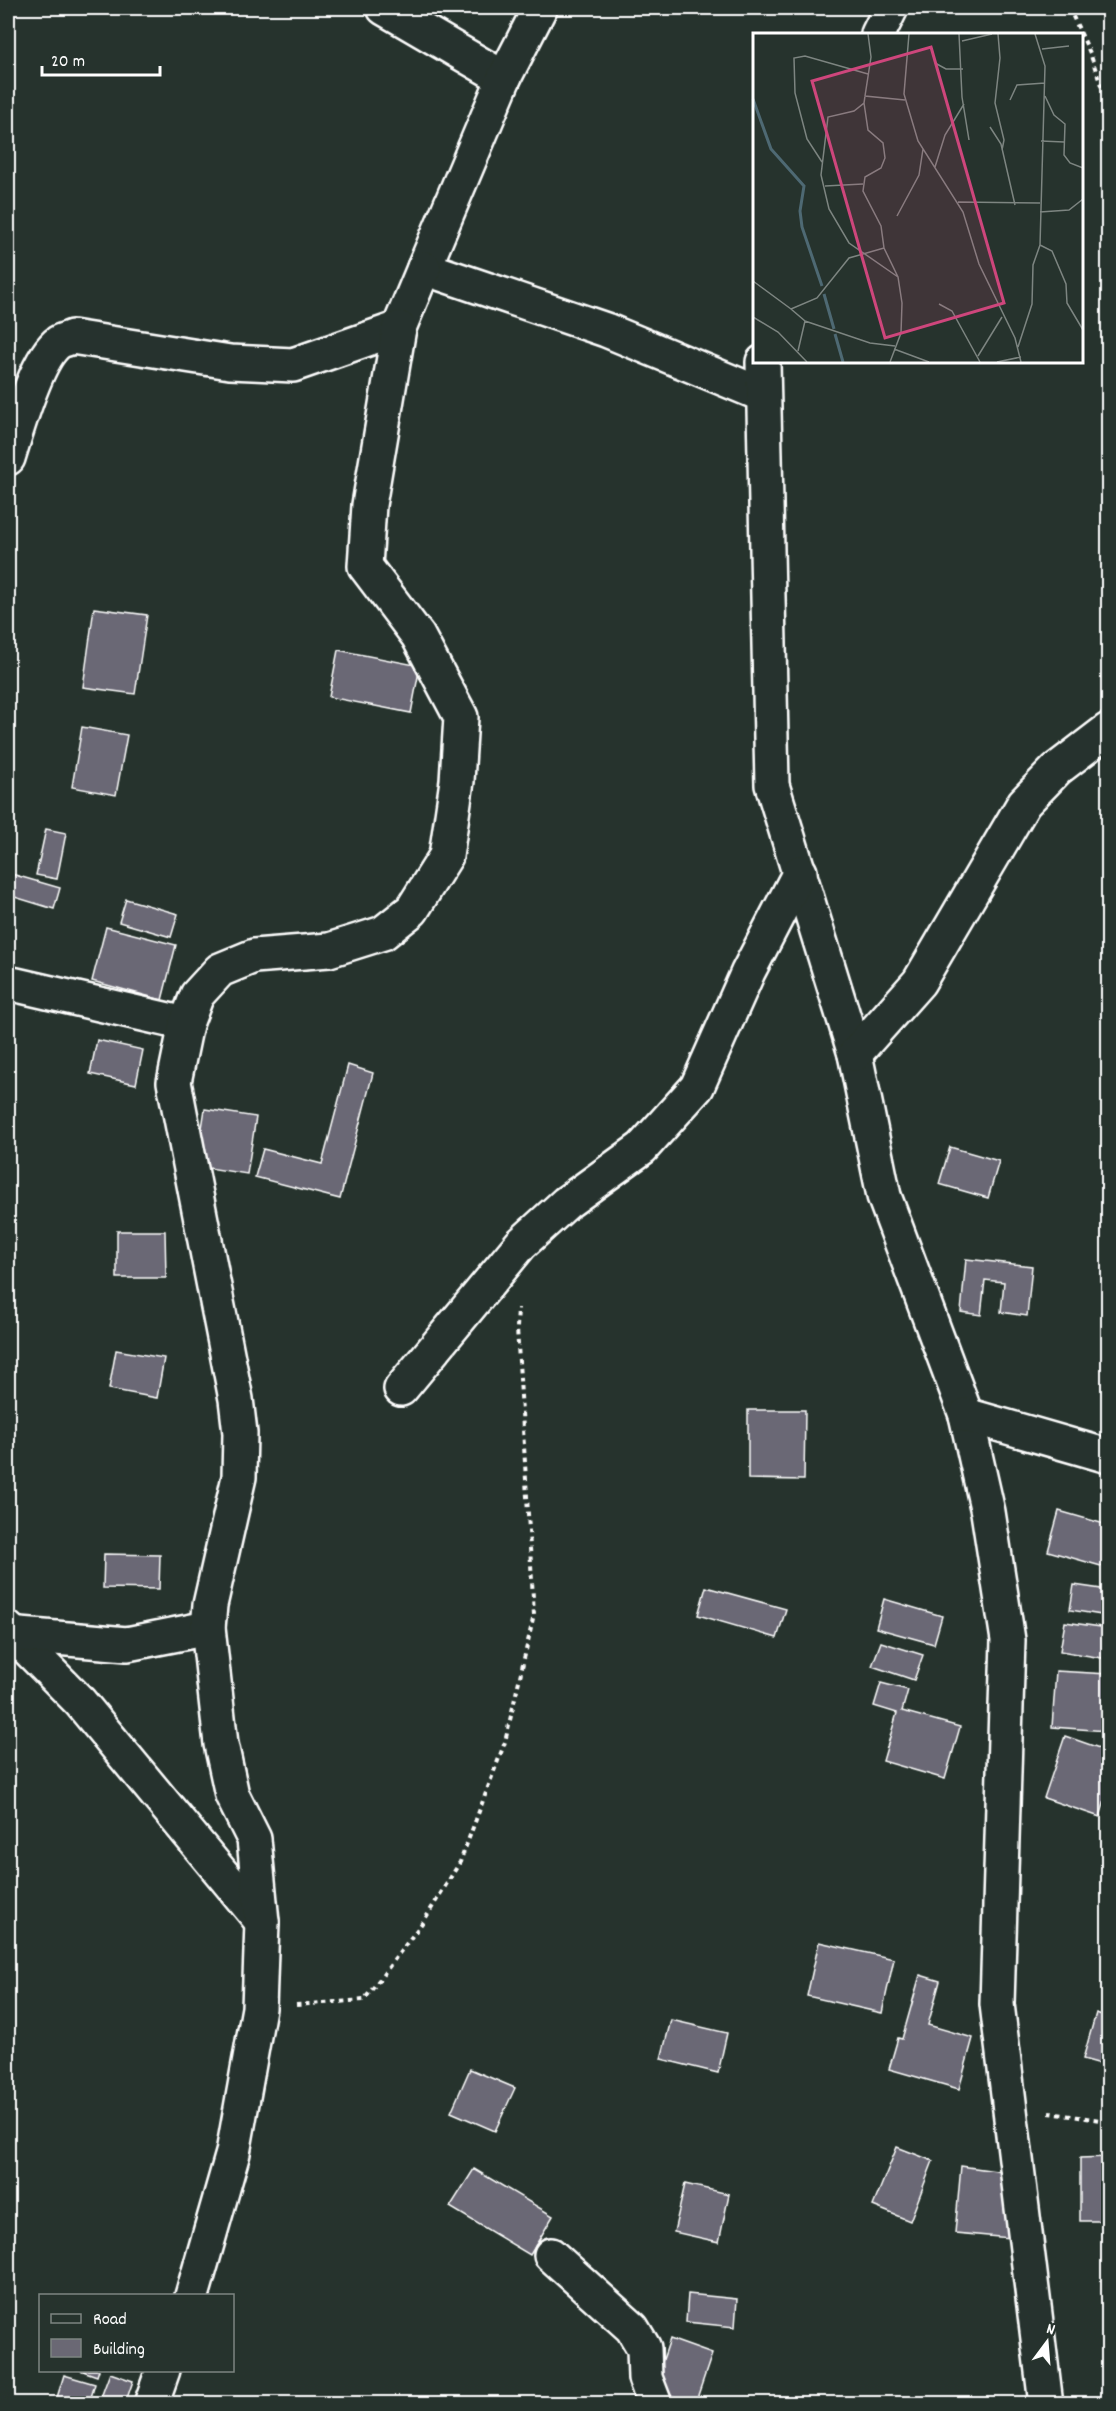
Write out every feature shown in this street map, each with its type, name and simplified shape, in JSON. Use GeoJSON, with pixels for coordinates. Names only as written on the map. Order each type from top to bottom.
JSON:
{"type":"FeatureCollection","features":[{"type":"Feature","properties":{"kind":"street"},"geometry":{"type":"LineString","coordinates":[[384,8],[504,78]]}},
{"type":"Feature","properties":{"kind":"street"},"geometry":{"type":"LineString","coordinates":[[192,2294],[233,2153],[259,2008],[262,1922],[254,1839],[232,1796],[221,1744],[208,1628],[210,1605],[237,1496],[240,1433],[236,1399],[174,1082],[186,1024],[197,995],[220,970],[254,956],[329,950],[383,933],[412,910],[446,856],[457,781],[461,717],[418,636],[365,566],[369,505],[399,328],[504,78],[540,8]]}},
{"type":"Feature","properties":{"kind":"street"},"geometry":{"type":"LineString","coordinates":[[878,33],[891,8]]}},
{"type":"Feature","properties":{"kind":"street"},"geometry":{"type":"LineString","coordinates":[[424,268],[606,330],[763,395]]}},
{"type":"Feature","properties":{"kind":"street"},"geometry":{"type":"LineString","coordinates":[[8,458],[36,376],[50,350],[60,341],[72,337],[230,362],[293,364],[399,328]]}},
{"type":"Feature","properties":{"kind":"street"},"geometry":{"type":"LineString","coordinates":[[763,363],[772,785],[855,1054],[884,1196],[966,1415],[988,1512],[1008,1641],[997,2004],[1046,2403]]}},
{"type":"Feature","properties":{"kind":"street"},"geometry":{"type":"LineString","coordinates":[[855,1054],[919,982],[1024,803],[1057,768],[1108,730]]}},
{"type":"Feature","properties":{"kind":"street"},"geometry":{"type":"LineString","coordinates":[[401,1389],[521,1244],[566,1203],[642,1148],[697,1088],[748,972],[800,872]]}},
{"type":"Feature","properties":{"kind":"street"},"geometry":{"type":"LineString","coordinates":[[8,983],[186,1024]]}},
{"type":"Feature","properties":{"kind":"street"},"geometry":{"type":"LineString","coordinates":[[966,1415],[1108,1456]]}},
{"type":"Feature","properties":{"kind":"street"},"geometry":{"type":"LineString","coordinates":[[9,1632],[127,1644],[208,1628]]}},
{"type":"Feature","properties":{"kind":"street"},"geometry":{"type":"LineString","coordinates":[[9,1632],[80,1702],[262,1922]]}},
{"type":"Feature","properties":{"kind":"street"},"geometry":{"type":"LineString","coordinates":[[551,2255],[632,2328],[645,2348],[645,2378],[655,2403]]}},
{"type":"Feature","properties":{"kind":"street"},"geometry":{"type":"LineString","coordinates":[[151,2403],[162,2372]]}},
{"type":"Feature","properties":{"kind":"path"},"geometry":{"type":"LineString","coordinates":[[1069,8],[1081,33]]}},
{"type":"Feature","properties":{"kind":"path"},"geometry":{"type":"LineString","coordinates":[[1083,37],[1108,106]]}},
{"type":"Feature","properties":{"kind":"path"},"geometry":{"type":"LineString","coordinates":[[259,2008],[364,2000],[425,1919],[460,1862],[505,1742],[534,1615],[517,1328],[518,1307]]}},
{"type":"Feature","properties":{"kind":"path"},"geometry":{"type":"LineString","coordinates":[[1009,2106],[1108,2121]]}},
{"type":"Feature","properties":{"kind":"building"},"geometry":{"type":"Polygon","coordinates":[[[94,608],[147,615],[135,694],[83,687],[94,608]]]}},
{"type":"Feature","properties":{"kind":"building"},"geometry":{"type":"Polygon","coordinates":[[[338,650],[420,666],[411,713],[329,697],[338,650]]]}},
{"type":"Feature","properties":{"kind":"building"},"geometry":{"type":"Polygon","coordinates":[[[82,727],[127,735],[116,795],[72,787],[82,727]]]}},
{"type":"Feature","properties":{"kind":"building"},"geometry":{"type":"Polygon","coordinates":[[[46,829],[66,833],[57,879],[36,875],[46,829]]]}},
{"type":"Feature","properties":{"kind":"building"},"geometry":{"type":"Polygon","coordinates":[[[8,873],[60,888],[54,909],[8,895],[8,873]]]}},
{"type":"Feature","properties":{"kind":"building"},"geometry":{"type":"Polygon","coordinates":[[[126,899],[178,914],[171,937],[119,922],[126,899]]]}},
{"type":"Feature","properties":{"kind":"building"},"geometry":{"type":"Polygon","coordinates":[[[106,927],[176,945],[162,1000],[92,981],[106,927]]]}},
{"type":"Feature","properties":{"kind":"building"},"geometry":{"type":"Polygon","coordinates":[[[97,1040],[143,1050],[136,1084],[90,1074],[97,1040]]]}},
{"type":"Feature","properties":{"kind":"building"},"geometry":{"type":"Polygon","coordinates":[[[348,1065],[373,1073],[340,1199],[255,1177],[263,1149],[322,1164],[348,1065]]]}},
{"type":"Feature","properties":{"kind":"building"},"geometry":{"type":"Polygon","coordinates":[[[205,1109],[256,1117],[247,1174],[196,1166],[205,1109]]]}},
{"type":"Feature","properties":{"kind":"building"},"geometry":{"type":"Polygon","coordinates":[[[950,1147],[999,1161],[988,1198],[939,1184],[950,1147]]]}},
{"type":"Feature","properties":{"kind":"building"},"geometry":{"type":"Polygon","coordinates":[[[117,1231],[165,1231],[166,1278],[117,1278],[117,1231]]]}},
{"type":"Feature","properties":{"kind":"building"},"geometry":{"type":"Polygon","coordinates":[[[966,1259],[1032,1266],[1027,1316],[1001,1312],[1004,1282],[985,1280],[981,1315],[961,1312],[966,1259]]]}},
{"type":"Feature","properties":{"kind":"building"},"geometry":{"type":"Polygon","coordinates":[[[116,1350],[164,1358],[157,1398],[109,1389],[116,1350]]]}},
{"type":"Feature","properties":{"kind":"building"},"geometry":{"type":"Polygon","coordinates":[[[748,1410],[805,1410],[804,1480],[748,1479],[748,1410]]]}},
{"type":"Feature","properties":{"kind":"building"},"geometry":{"type":"Polygon","coordinates":[[[1059,1511],[1108,1525],[1108,1568],[1048,1551],[1059,1511]]]}},
{"type":"Feature","properties":{"kind":"building"},"geometry":{"type":"Polygon","coordinates":[[[104,1554],[160,1555],[159,1589],[103,1588],[104,1554]]]}},
{"type":"Feature","properties":{"kind":"building"},"geometry":{"type":"Polygon","coordinates":[[[1074,1585],[1108,1590],[1108,1616],[1070,1610],[1074,1585]]]}},
{"type":"Feature","properties":{"kind":"building"},"geometry":{"type":"Polygon","coordinates":[[[706,1587],[786,1609],[777,1638],[698,1615],[706,1587]]]}},
{"type":"Feature","properties":{"kind":"building"},"geometry":{"type":"Polygon","coordinates":[[[884,1599],[942,1616],[934,1644],[876,1628],[884,1599]]]}},
{"type":"Feature","properties":{"kind":"building"},"geometry":{"type":"Polygon","coordinates":[[[1065,1622],[1108,1628],[1108,1659],[1060,1651],[1065,1622]]]}},
{"type":"Feature","properties":{"kind":"building"},"geometry":{"type":"Polygon","coordinates":[[[881,1642],[923,1655],[914,1680],[872,1666],[881,1642]]]}},
{"type":"Feature","properties":{"kind":"building"},"geometry":{"type":"Polygon","coordinates":[[[1056,1671],[1108,1674],[1107,1731],[1052,1727],[1056,1671]]]}},
{"type":"Feature","properties":{"kind":"building"},"geometry":{"type":"Polygon","coordinates":[[[881,1683],[908,1690],[902,1711],[960,1727],[945,1779],[883,1761],[897,1713],[874,1706],[881,1683]]]}},
{"type":"Feature","properties":{"kind":"building"},"geometry":{"type":"Polygon","coordinates":[[[1065,1736],[1108,1751],[1108,1798],[1106,1797],[1100,1817],[1044,1798],[1065,1736]]]}},
{"type":"Feature","properties":{"kind":"building"},"geometry":{"type":"Polygon","coordinates":[[[819,1942],[894,1959],[882,2013],[807,1996],[819,1942]]]}},
{"type":"Feature","properties":{"kind":"building"},"geometry":{"type":"Polygon","coordinates":[[[920,1975],[940,1981],[928,2025],[973,2038],[959,2089],[889,2069],[898,2038],[902,2039],[920,1975]]]}},
{"type":"Feature","properties":{"kind":"building"},"geometry":{"type":"Polygon","coordinates":[[[1096,2013],[1108,2017],[1108,2066],[1083,2059],[1096,2013]]]}},
{"type":"Feature","properties":{"kind":"building"},"geometry":{"type":"Polygon","coordinates":[[[671,2020],[727,2033],[718,2073],[661,2059],[671,2020]]]}},
{"type":"Feature","properties":{"kind":"building"},"geometry":{"type":"Polygon","coordinates":[[[470,2069],[515,2088],[495,2131],[451,2112],[470,2069]]]}},
{"type":"Feature","properties":{"kind":"building"},"geometry":{"type":"Polygon","coordinates":[[[897,2147],[933,2161],[910,2221],[873,2206],[897,2147]]]}},
{"type":"Feature","properties":{"kind":"building"},"geometry":{"type":"Polygon","coordinates":[[[1108,2157],[1108,2221],[1080,2221],[1080,2158],[1108,2157]]]}},
{"type":"Feature","properties":{"kind":"building"},"geometry":{"type":"Polygon","coordinates":[[[961,2166],[1017,2174],[1010,2238],[955,2233],[961,2166]]]}},
{"type":"Feature","properties":{"kind":"building"},"geometry":{"type":"Polygon","coordinates":[[[474,2169],[553,2216],[530,2255],[450,2207],[474,2169]]]}},
{"type":"Feature","properties":{"kind":"building"},"geometry":{"type":"Polygon","coordinates":[[[685,2184],[729,2194],[719,2242],[674,2232],[685,2184]]]}},
{"type":"Feature","properties":{"kind":"building"},"geometry":{"type":"Polygon","coordinates":[[[688,2294],[737,2299],[735,2327],[686,2322],[688,2294]]]}},
{"type":"Feature","properties":{"kind":"building"},"geometry":{"type":"Polygon","coordinates":[[[670,2339],[712,2354],[695,2404],[653,2389],[670,2339]]]}},
{"type":"Feature","properties":{"kind":"building"},"geometry":{"type":"Polygon","coordinates":[[[8,2367],[15,2370],[8,2387],[8,2367]]]}},
{"type":"Feature","properties":{"kind":"building"},"geometry":{"type":"Polygon","coordinates":[[[86,2372],[98,2372],[97,2376],[86,2372]]]}},
{"type":"Feature","properties":{"kind":"building"},"geometry":{"type":"Polygon","coordinates":[[[110,2373],[133,2381],[125,2404],[112,2404],[100,2400],[110,2373]]]}},
{"type":"Feature","properties":{"kind":"building"},"geometry":{"type":"Polygon","coordinates":[[[64,2375],[95,2384],[89,2404],[55,2404],[64,2375]]]}}]}
